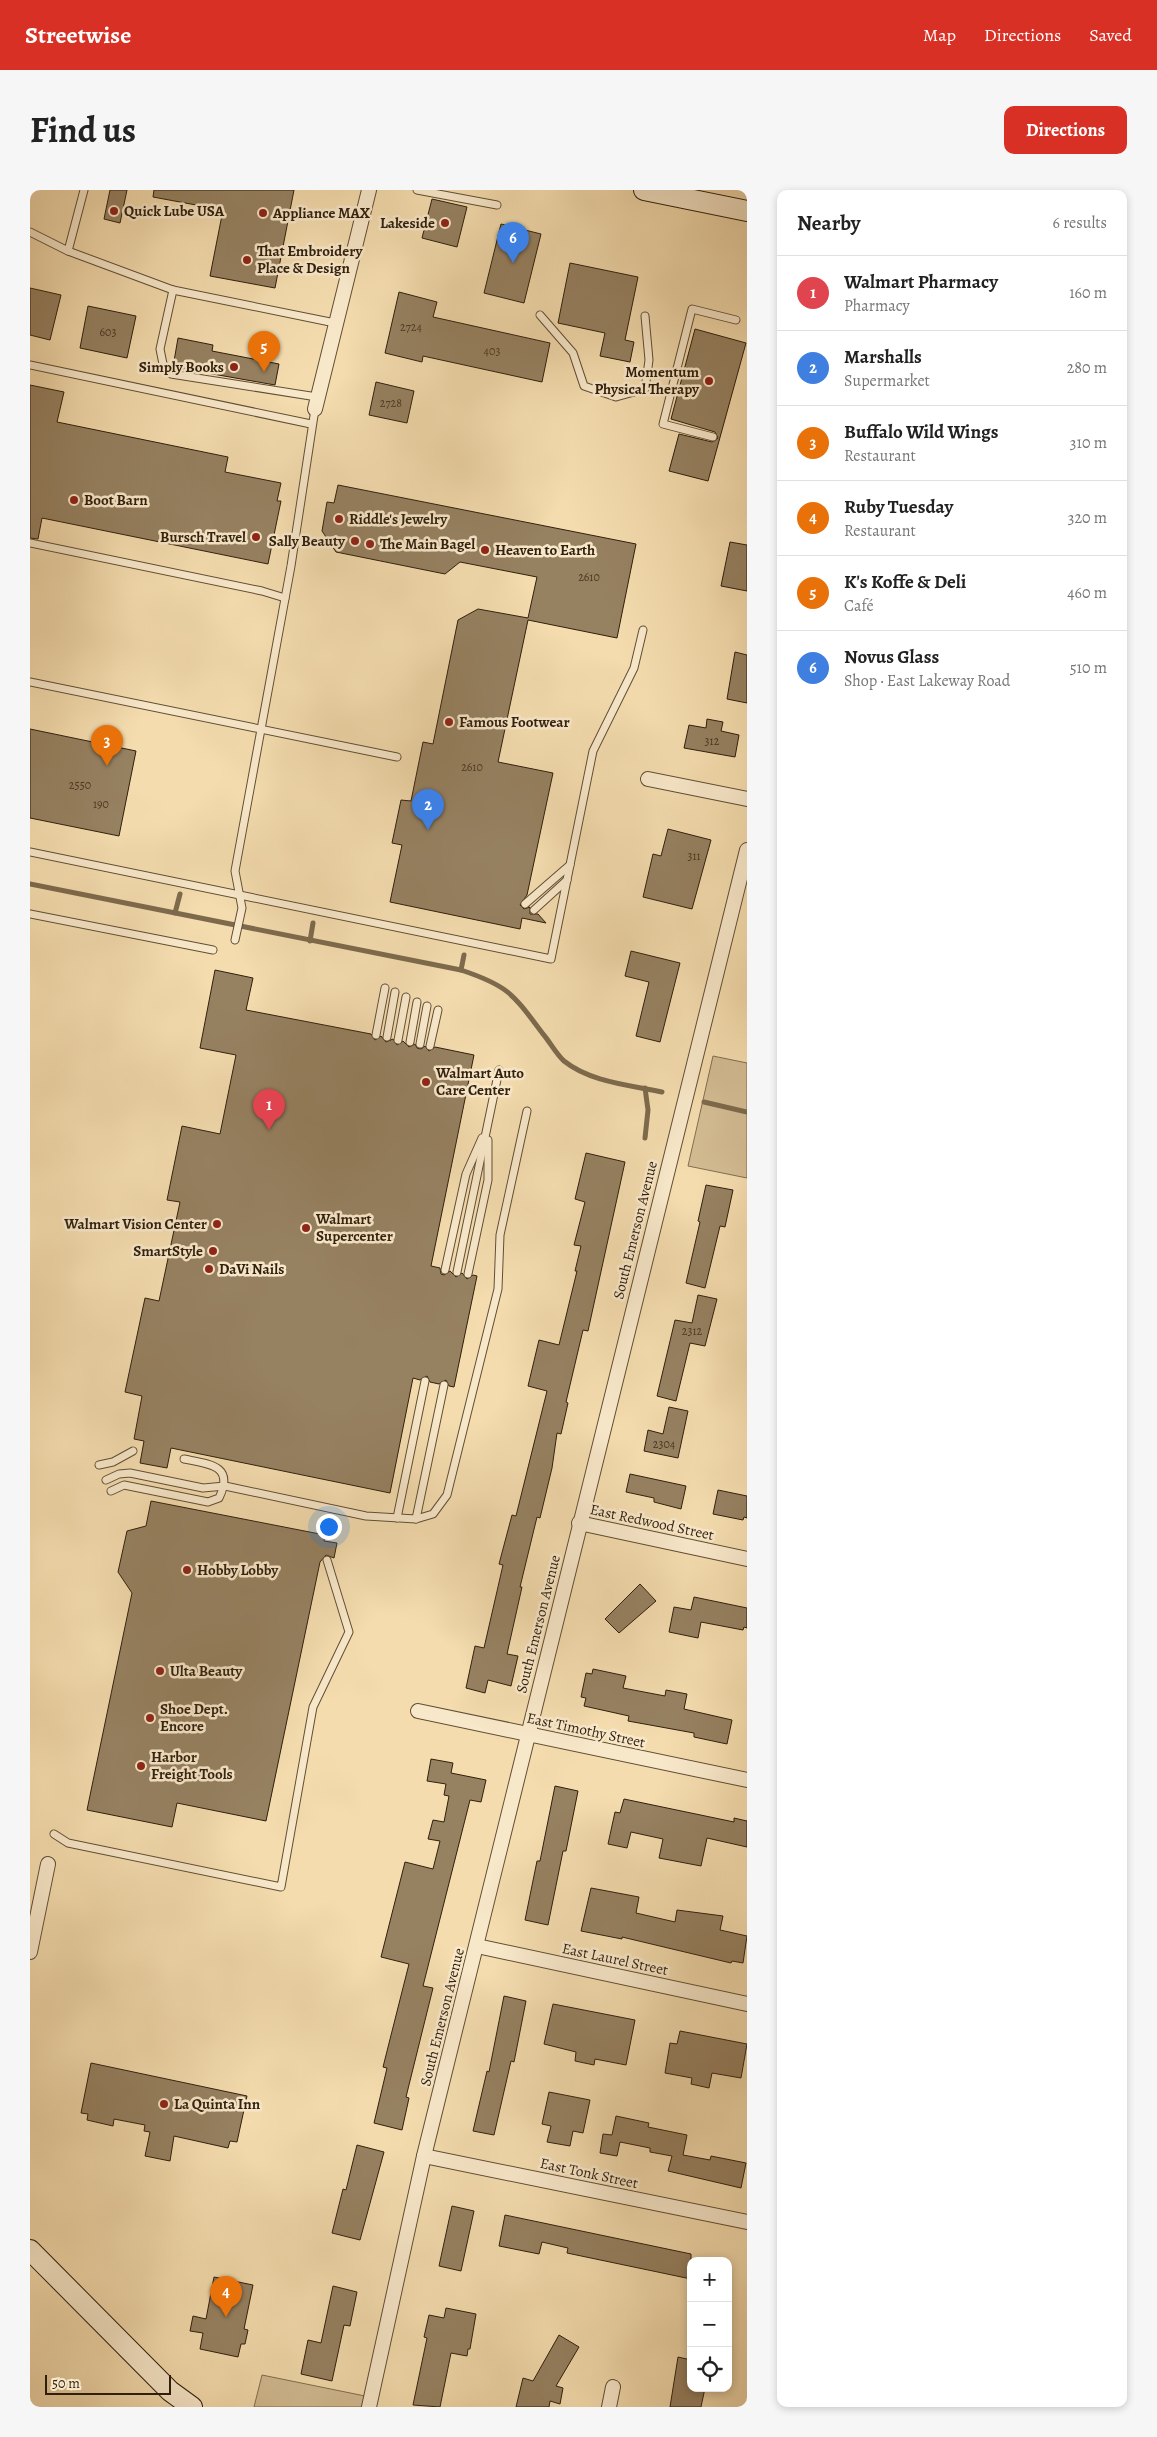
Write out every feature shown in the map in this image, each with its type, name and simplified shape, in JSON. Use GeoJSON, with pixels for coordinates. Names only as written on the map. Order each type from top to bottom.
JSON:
{"type":"FeatureCollection","features":[{"type":"Feature","properties":{"kind":"main road"},"geometry":{"type":"LineString","coordinates":[[644,190],[747,211]]}},
{"type":"Feature","properties":{"kind":"main road"},"geometry":{"type":"LineString","coordinates":[[30,2250],[170,2391],[192,2407]]}},
{"type":"Feature","properties":{"kind":"street"},"geometry":{"type":"LineString","coordinates":[[316,403],[369,190]]}},
{"type":"Feature","properties":{"kind":"street"},"geometry":{"type":"LineString","coordinates":[[648,779],[747,799]]}},
{"type":"Feature","properties":{"kind":"street","name":"South Emerson Avenue"},"geometry":{"type":"LineString","coordinates":[[369,2407],[424,2156],[477,1946],[579,1523],[747,850]]}},
{"type":"Feature","properties":{"kind":"street","name":"East Redwood Street"},"geometry":{"type":"LineString","coordinates":[[579,1523],[747,1559]]}},
{"type":"Feature","properties":{"kind":"street","name":"East Timothy Street"},"geometry":{"type":"LineString","coordinates":[[418,1711],[747,1780]]}},
{"type":"Feature","properties":{"kind":"street"},"geometry":{"type":"LineString","coordinates":[[30,1952],[48,1864]]}},
{"type":"Feature","properties":{"kind":"street","name":"East Laurel Street"},"geometry":{"type":"LineString","coordinates":[[477,1946],[747,2004]]}},
{"type":"Feature","properties":{"kind":"street","name":"East Tonk Street"},"geometry":{"type":"LineString","coordinates":[[424,2156],[747,2222]]}},
{"type":"Feature","properties":{"kind":"street"},"geometry":{"type":"LineString","coordinates":[[609,2407],[613,2387]]}},
{"type":"Feature","properties":{"kind":"lane"},"geometry":{"type":"LineString","coordinates":[[68,251],[84,190]]}},
{"type":"Feature","properties":{"kind":"lane"},"geometry":{"type":"LineString","coordinates":[[417,190],[497,205]]}},
{"type":"Feature","properties":{"kind":"lane"},"geometry":{"type":"LineString","coordinates":[[30,232],[68,251],[173,290],[335,323]]}},
{"type":"Feature","properties":{"kind":"lane"},"geometry":{"type":"LineString","coordinates":[[173,290],[160,349],[163,364],[171,374],[316,403],[311,424],[285,598],[235,871],[242,908],[235,940]]}},
{"type":"Feature","properties":{"kind":"lane"},"geometry":{"type":"LineString","coordinates":[[713,437],[663,424],[692,309],[736,320]]}},
{"type":"Feature","properties":{"kind":"lane"},"geometry":{"type":"LineString","coordinates":[[540,315],[573,354],[584,386],[616,397],[645,388],[648,360],[645,316]]}},
{"type":"Feature","properties":{"kind":"lane"},"geometry":{"type":"LineString","coordinates":[[30,366],[311,424]]}},
{"type":"Feature","properties":{"kind":"lane"},"geometry":{"type":"LineString","coordinates":[[30,544],[262,591],[285,598]]}},
{"type":"Feature","properties":{"kind":"lane"},"geometry":{"type":"LineString","coordinates":[[30,852],[551,959],[593,751],[634,668],[643,630]]}},
{"type":"Feature","properties":{"kind":"lane"},"geometry":{"type":"LineString","coordinates":[[30,682],[397,757]]}},
{"type":"Feature","properties":{"kind":"lane"},"geometry":{"type":"LineString","coordinates":[[525,904],[570,864]]}},
{"type":"Feature","properties":{"kind":"lane"},"geometry":{"type":"LineString","coordinates":[[534,910],[567,880]]}},
{"type":"Feature","properties":{"kind":"lane"},"geometry":{"type":"LineString","coordinates":[[30,914],[213,950]]}},
{"type":"Feature","properties":{"kind":"lane"},"geometry":{"type":"LineString","coordinates":[[376,1035],[385,988]]}},
{"type":"Feature","properties":{"kind":"lane"},"geometry":{"type":"LineString","coordinates":[[387,1038],[395,992]]}},
{"type":"Feature","properties":{"kind":"lane"},"geometry":{"type":"LineString","coordinates":[[398,1040],[406,997]]}},
{"type":"Feature","properties":{"kind":"lane"},"geometry":{"type":"LineString","coordinates":[[410,1042],[417,1002]]}},
{"type":"Feature","properties":{"kind":"lane"},"geometry":{"type":"LineString","coordinates":[[420,1044],[427,1006]]}},
{"type":"Feature","properties":{"kind":"lane"},"geometry":{"type":"LineString","coordinates":[[430,1046],[438,1010]]}},
{"type":"Feature","properties":{"kind":"lane"},"geometry":{"type":"LineString","coordinates":[[457,1272],[499,1070]]}},
{"type":"Feature","properties":{"kind":"lane"},"geometry":{"type":"LineString","coordinates":[[106,1480],[119,1474],[130,1473],[203,1488],[225,1486],[366,1516],[416,1519],[433,1514],[447,1495],[498,1289],[500,1235],[527,1111]]}},
{"type":"Feature","properties":{"kind":"lane"},"geometry":{"type":"LineString","coordinates":[[445,1270],[466,1174],[488,1124]]}},
{"type":"Feature","properties":{"kind":"lane"},"geometry":{"type":"LineString","coordinates":[[468,1274],[488,1180],[488,1124]]}},
{"type":"Feature","properties":{"kind":"lane"},"geometry":{"type":"LineString","coordinates":[[397,1518],[425,1381]]}},
{"type":"Feature","properties":{"kind":"lane"},"geometry":{"type":"LineString","coordinates":[[416,1519],[444,1385]]}},
{"type":"Feature","properties":{"kind":"lane"},"geometry":{"type":"LineString","coordinates":[[100,1465],[113,1462],[133,1451]]}},
{"type":"Feature","properties":{"kind":"lane"},"geometry":{"type":"LineString","coordinates":[[111,1491],[124,1485],[208,1502],[219,1498],[225,1486],[223,1473],[215,1466],[184,1459]]}},
{"type":"Feature","properties":{"kind":"lane"},"geometry":{"type":"LineString","coordinates":[[54,1834],[68,1843],[281,1887],[313,1707],[349,1632],[327,1560]]}},
{"type":"Feature","properties":{"kind":"shaded area"},"geometry":{"type":"Polygon","coordinates":[[[713,1056],[747,1063],[747,1178],[688,1166],[713,1056]]]}},
{"type":"Feature","properties":{"kind":"shaded area"},"geometry":{"type":"Polygon","coordinates":[[[262,2375],[365,2396],[363,2407],[254,2407],[262,2375]]]}},
{"type":"Feature","properties":{"kind":"building"},"geometry":{"type":"Polygon","coordinates":[[[110,190],[127,190],[120,223],[104,219],[110,190]]]}},
{"type":"Feature","properties":{"kind":"building"},"geometry":{"type":"Polygon","coordinates":[[[154,190],[294,190],[275,288],[210,276],[223,210],[153,197],[154,190]]]}},
{"type":"Feature","properties":{"kind":"building","name":"Lakeside"},"geometry":{"type":"Polygon","coordinates":[[[432,199],[467,207],[457,247],[422,238],[432,199]]]}},
{"type":"Feature","properties":{"kind":"building"},"geometry":{"type":"Polygon","coordinates":[[[501,224],[541,234],[524,303],[484,293],[501,224]]]}},
{"type":"Feature","properties":{"kind":"building"},"geometry":{"type":"Polygon","coordinates":[[[570,263],[638,277],[625,340],[634,342],[630,362],[600,356],[605,333],[558,323],[570,263]]]}},
{"type":"Feature","properties":{"kind":"building"},"geometry":{"type":"Polygon","coordinates":[[[30,288],[61,295],[50,340],[30,335],[30,288]]]}},
{"type":"Feature","properties":{"kind":"building"},"geometry":{"type":"Polygon","coordinates":[[[399,292],[437,302],[433,317],[550,343],[542,382],[423,356],[422,362],[385,353],[399,292]]]}},
{"type":"Feature","properties":{"kind":"building"},"geometry":{"type":"Polygon","coordinates":[[[88,306],[136,316],[127,358],[80,348],[88,306]]]}},
{"type":"Feature","properties":{"kind":"building","name":"Momentum Physical Therapy"},"geometry":{"type":"Polygon","coordinates":[[[695,329],[746,343],[708,481],[669,471],[679,434],[712,442],[718,438],[715,432],[671,419],[695,329]]]}},
{"type":"Feature","properties":{"kind":"building"},"geometry":{"type":"Polygon","coordinates":[[[178,338],[213,345],[212,351],[279,364],[275,385],[173,367],[178,338]]]}},
{"type":"Feature","properties":{"kind":"building"},"geometry":{"type":"Polygon","coordinates":[[[376,382],[414,391],[407,423],[369,415],[376,382]]]}},
{"type":"Feature","properties":{"kind":"building"},"geometry":{"type":"Polygon","coordinates":[[[30,385],[64,392],[57,422],[228,457],[225,472],[281,483],[277,501],[281,501],[268,564],[42,518],[38,539],[30,538],[30,385]]]}},
{"type":"Feature","properties":{"kind":"building"},"geometry":{"type":"Polygon","coordinates":[[[338,485],[636,544],[617,638],[528,620],[498,762],[553,773],[527,895],[520,905],[524,909],[530,907],[530,914],[538,914],[546,923],[522,918],[520,929],[390,902],[402,845],[392,843],[401,800],[411,801],[423,742],[433,744],[458,620],[478,609],[528,618],[537,577],[460,562],[445,574],[336,552],[322,531],[327,502],[334,503],[338,485]]]}},
{"type":"Feature","properties":{"kind":"building"},"geometry":{"type":"Polygon","coordinates":[[[730,542],[747,545],[747,591],[721,586],[730,542]]]}},
{"type":"Feature","properties":{"kind":"building"},"geometry":{"type":"Polygon","coordinates":[[[735,652],[747,655],[747,703],[727,699],[735,652]]]}},
{"type":"Feature","properties":{"kind":"building"},"geometry":{"type":"Polygon","coordinates":[[[707,719],[723,722],[721,731],[739,735],[735,757],[684,748],[689,725],[706,728],[707,719]]]}},
{"type":"Feature","properties":{"kind":"building"},"geometry":{"type":"Polygon","coordinates":[[[30,729],[136,751],[119,836],[30,818],[30,729]]]}},
{"type":"Feature","properties":{"kind":"building"},"geometry":{"type":"Polygon","coordinates":[[[668,829],[711,840],[692,909],[643,897],[653,854],[661,856],[668,829]]]}},
{"type":"Feature","properties":{"kind":"building"},"geometry":{"type":"Polygon","coordinates":[[[631,951],[680,963],[660,1042],[636,1036],[649,982],[625,976],[631,951]]]}},
{"type":"Feature","properties":{"kind":"building","name":"Walmart Supercenter"},"geometry":{"type":"Polygon","coordinates":[[[215,970],[253,978],[246,1010],[371,1034],[375,1040],[381,1036],[386,1042],[393,1039],[397,1045],[403,1041],[409,1047],[415,1044],[417,1048],[421,1049],[425,1046],[429,1051],[435,1047],[474,1055],[431,1266],[440,1268],[441,1274],[444,1275],[450,1271],[456,1277],[462,1273],[467,1279],[473,1275],[477,1276],[454,1387],[449,1386],[446,1380],[439,1384],[430,1382],[427,1376],[420,1380],[413,1378],[390,1493],[171,1448],[167,1468],[140,1463],[144,1441],[134,1439],[142,1396],[125,1392],[145,1298],[159,1301],[180,1202],[167,1200],[182,1126],[220,1134],[236,1055],[200,1048],[215,970]]]}},
{"type":"Feature","properties":{"kind":"building"},"geometry":{"type":"Polygon","coordinates":[[[586,1153],[625,1162],[588,1331],[583,1330],[566,1402],[568,1403],[561,1434],[557,1433],[552,1468],[540,1518],[537,1517],[520,1587],[522,1587],[507,1654],[518,1656],[511,1686],[488,1680],[485,1693],[466,1688],[475,1646],[484,1648],[503,1565],[499,1564],[512,1515],[516,1516],[547,1391],[528,1386],[539,1340],[559,1345],[577,1271],[575,1271],[581,1246],[574,1245],[585,1202],[575,1199],[586,1153]]]}},
{"type":"Feature","properties":{"kind":"building"},"geometry":{"type":"Polygon","coordinates":[[[706,1185],[733,1190],[725,1227],[720,1226],[705,1288],[686,1283],[700,1222],[698,1221],[706,1185]]]}},
{"type":"Feature","properties":{"kind":"building"},"geometry":{"type":"Polygon","coordinates":[[[698,1295],[717,1299],[705,1346],[690,1343],[676,1401],[657,1396],[675,1320],[692,1323],[698,1295]]]}},
{"type":"Feature","properties":{"kind":"building"},"geometry":{"type":"Polygon","coordinates":[[[669,1407],[688,1411],[678,1458],[644,1451],[648,1430],[663,1434],[669,1407]]]}},
{"type":"Feature","properties":{"kind":"building"},"geometry":{"type":"Polygon","coordinates":[[[630,1474],[686,1486],[681,1509],[654,1502],[654,1498],[626,1492],[630,1474]]]}},
{"type":"Feature","properties":{"kind":"building"},"geometry":{"type":"Polygon","coordinates":[[[718,1490],[747,1496],[747,1518],[744,1517],[743,1520],[713,1514],[718,1490]]]}},
{"type":"Feature","properties":{"kind":"building"},"geometry":{"type":"Polygon","coordinates":[[[151,1501],[325,1535],[324,1541],[337,1543],[334,1558],[326,1555],[320,1562],[266,1821],[177,1803],[172,1827],[87,1810],[132,1593],[118,1572],[127,1531],[146,1526],[151,1501]]]}},
{"type":"Feature","properties":{"kind":"building"},"geometry":{"type":"Polygon","coordinates":[[[640,1584],[656,1601],[619,1633],[605,1619],[640,1584]]]}},
{"type":"Feature","properties":{"kind":"building"},"geometry":{"type":"Polygon","coordinates":[[[694,1597],[747,1608],[747,1628],[744,1627],[743,1630],[701,1622],[698,1638],[669,1632],[674,1607],[691,1610],[694,1597]]]}},
{"type":"Feature","properties":{"kind":"building"},"geometry":{"type":"Polygon","coordinates":[[[593,1669],[626,1676],[623,1688],[665,1696],[666,1690],[687,1694],[684,1709],[732,1720],[727,1744],[694,1737],[694,1733],[628,1721],[629,1716],[584,1706],[586,1698],[581,1697],[586,1673],[592,1674],[593,1669]]]}},
{"type":"Feature","properties":{"kind":"building"},"geometry":{"type":"Polygon","coordinates":[[[431,1759],[453,1763],[451,1773],[486,1780],[481,1802],[470,1800],[423,1986],[433,1988],[406,2097],[409,2098],[402,2130],[374,2123],[387,2068],[383,2067],[409,1964],[381,1957],[405,1862],[433,1869],[440,1841],[428,1839],[433,1820],[444,1822],[449,1796],[444,1795],[446,1784],[427,1781],[431,1759]]]}},
{"type":"Feature","properties":{"kind":"building"},"geometry":{"type":"Polygon","coordinates":[[[555,1786],[578,1791],[566,1851],[563,1851],[548,1925],[525,1920],[537,1861],[540,1861],[555,1786]]]}},
{"type":"Feature","properties":{"kind":"building"},"geometry":{"type":"Polygon","coordinates":[[[624,1799],[734,1822],[734,1818],[747,1821],[747,1847],[707,1838],[701,1866],[659,1858],[663,1839],[631,1832],[627,1848],[608,1844],[615,1812],[620,1813],[624,1799]]]}},
{"type":"Feature","properties":{"kind":"building"},"geometry":{"type":"Polygon","coordinates":[[[591,1888],[639,1897],[636,1913],[675,1922],[677,1910],[723,1916],[720,1930],[747,1936],[743,1963],[732,1961],[731,1963],[622,1937],[622,1939],[581,1931],[591,1888]]]}},
{"type":"Feature","properties":{"kind":"building"},"geometry":{"type":"Polygon","coordinates":[[[504,1996],[526,2001],[514,2062],[511,2061],[494,2135],[473,2131],[487,2071],[489,2072],[504,1996]]]}},
{"type":"Feature","properties":{"kind":"building"},"geometry":{"type":"Polygon","coordinates":[[[553,2004],[635,2020],[626,2065],[595,2059],[594,2065],[575,2061],[576,2052],[544,2044],[553,2004]]]}},
{"type":"Feature","properties":{"kind":"building"},"geometry":{"type":"Polygon","coordinates":[[[680,2031],[747,2044],[741,2078],[712,2073],[709,2088],[691,2084],[692,2078],[665,2073],[670,2043],[677,2044],[680,2031]]]}},
{"type":"Feature","properties":{"kind":"building","name":"La Quinta Inn"},"geometry":{"type":"Polygon","coordinates":[[[91,2063],[247,2096],[237,2142],[230,2141],[228,2148],[174,2136],[170,2161],[145,2156],[150,2132],[144,2131],[145,2125],[114,2119],[113,2126],[87,2120],[88,2114],[81,2113],[91,2063]]]}},
{"type":"Feature","properties":{"kind":"building"},"geometry":{"type":"Polygon","coordinates":[[[549,2092],[590,2100],[583,2133],[573,2131],[570,2146],[547,2142],[551,2126],[542,2124],[549,2092]]]}},
{"type":"Feature","properties":{"kind":"building"},"geometry":{"type":"Polygon","coordinates":[[[616,2116],[649,2123],[648,2127],[687,2135],[683,2155],[710,2160],[711,2156],[746,2163],[741,2188],[668,2171],[672,2156],[650,2152],[650,2148],[620,2142],[617,2156],[600,2153],[603,2134],[612,2135],[616,2116]]]}},
{"type":"Feature","properties":{"kind":"building"},"geometry":{"type":"Polygon","coordinates":[[[357,2145],[384,2152],[360,2240],[332,2233],[343,2189],[346,2190],[357,2145]]]}},
{"type":"Feature","properties":{"kind":"building"},"geometry":{"type":"Polygon","coordinates":[[[452,2206],[474,2211],[461,2271],[439,2266],[452,2206]]]}},
{"type":"Feature","properties":{"kind":"building"},"geometry":{"type":"Polygon","coordinates":[[[505,2215],[691,2254],[691,2257],[687,2257],[687,2278],[567,2253],[568,2248],[542,2242],[539,2254],[499,2246],[505,2215]]]}},
{"type":"Feature","properties":{"kind":"building"},"geometry":{"type":"Polygon","coordinates":[[[214,2277],[253,2285],[244,2329],[248,2330],[245,2344],[241,2344],[238,2357],[200,2349],[203,2333],[190,2331],[193,2316],[206,2319],[214,2277]]]}},
{"type":"Feature","properties":{"kind":"building"},"geometry":{"type":"Polygon","coordinates":[[[333,2286],[357,2292],[350,2326],[344,2325],[332,2381],[301,2374],[308,2340],[321,2343],[333,2286]]]}},
{"type":"Feature","properties":{"kind":"building"},"geometry":{"type":"Polygon","coordinates":[[[446,2308],[476,2314],[470,2349],[468,2349],[467,2356],[451,2353],[440,2407],[413,2405],[427,2338],[424,2337],[429,2315],[444,2318],[446,2308]]]}},
{"type":"Feature","properties":{"kind":"building"},"geometry":{"type":"Polygon","coordinates":[[[559,2335],[579,2347],[556,2386],[563,2388],[560,2404],[550,2401],[549,2407],[516,2407],[523,2378],[533,2381],[559,2335]]]}},
{"type":"Feature","properties":{"kind":"building"},"geometry":{"type":"Polygon","coordinates":[[[678,2357],[687,2359],[687,2392],[704,2392],[701,2407],[670,2407],[678,2357]]]}},
{"type":"Feature","properties":{"kind":"waterway"},"geometry":{"type":"LineString","coordinates":[[30,884],[461,970],[490,981],[509,993],[517,1000],[561,1058],[574,1068],[611,1082],[662,1092]]}},
{"type":"Feature","properties":{"kind":"waterway"},"geometry":{"type":"LineString","coordinates":[[175,913],[180,894]]}},
{"type":"Feature","properties":{"kind":"waterway"},"geometry":{"type":"LineString","coordinates":[[310,941],[313,923]]}},
{"type":"Feature","properties":{"kind":"waterway"},"geometry":{"type":"LineString","coordinates":[[461,970],[464,955]]}},
{"type":"Feature","properties":{"kind":"waterway"},"geometry":{"type":"LineString","coordinates":[[645,1088],[648,1110],[645,1138]]}},
{"type":"Feature","properties":{"kind":"waterway"},"geometry":{"type":"LineString","coordinates":[[704,1102],[747,1112]]}},
{"type":"Feature","properties":{"kind":"place","name":"Quick Lube USA"},"geometry":{"type":"Point","coordinates":[114,211]}},
{"type":"Feature","properties":{"kind":"place","name":"Appliance MAX"},"geometry":{"type":"Point","coordinates":[263,213]}},
{"type":"Feature","properties":{"kind":"place","name":"Lakeside"},"geometry":{"type":"Point","coordinates":[445,223]}},
{"type":"Feature","properties":{"kind":"place","name":"That Embroidery Place & Design"},"geometry":{"type":"Point","coordinates":[247,260]}},
{"type":"Feature","properties":{"kind":"place","name":"Novus Glass"},"geometry":{"type":"Point","coordinates":[513,263]}},
{"type":"Feature","properties":{"kind":"place","name":"Simply Books"},"geometry":{"type":"Point","coordinates":[234,367]}},
{"type":"Feature","properties":{"kind":"place","name":"K's Koffe & Deli"},"geometry":{"type":"Point","coordinates":[264,372]}},
{"type":"Feature","properties":{"kind":"place","name":"Momentum Physical Therapy"},"geometry":{"type":"Point","coordinates":[709,381]}},
{"type":"Feature","properties":{"kind":"place","name":"Boot Barn"},"geometry":{"type":"Point","coordinates":[74,500]}},
{"type":"Feature","properties":{"kind":"place","name":"Riddle's Jewelry"},"geometry":{"type":"Point","coordinates":[339,519]}},
{"type":"Feature","properties":{"kind":"place","name":"Bursch Travel"},"geometry":{"type":"Point","coordinates":[256,537]}},
{"type":"Feature","properties":{"kind":"place","name":"Sally Beauty"},"geometry":{"type":"Point","coordinates":[355,541]}},
{"type":"Feature","properties":{"kind":"place","name":"The Main Bagel"},"geometry":{"type":"Point","coordinates":[370,544]}},
{"type":"Feature","properties":{"kind":"place","name":"Heaven to Earth"},"geometry":{"type":"Point","coordinates":[485,550]}},
{"type":"Feature","properties":{"kind":"place","name":"Famous Footwear"},"geometry":{"type":"Point","coordinates":[449,722]}},
{"type":"Feature","properties":{"kind":"place","name":"Buffalo Wild Wings"},"geometry":{"type":"Point","coordinates":[107,766]}},
{"type":"Feature","properties":{"kind":"place","name":"Marshalls"},"geometry":{"type":"Point","coordinates":[428,830]}},
{"type":"Feature","properties":{"kind":"place","name":"Walmart Auto Care Center"},"geometry":{"type":"Point","coordinates":[426,1082]}},
{"type":"Feature","properties":{"kind":"place","name":"Walmart Pharmacy"},"geometry":{"type":"Point","coordinates":[269,1130]}},
{"type":"Feature","properties":{"kind":"place","name":"Walmart Vision Center"},"geometry":{"type":"Point","coordinates":[217,1224]}},
{"type":"Feature","properties":{"kind":"place","name":"Walmart Supercenter"},"geometry":{"type":"Point","coordinates":[306,1228]}},
{"type":"Feature","properties":{"kind":"place","name":"SmartStyle"},"geometry":{"type":"Point","coordinates":[213,1251]}},
{"type":"Feature","properties":{"kind":"place","name":"DaVi Nails"},"geometry":{"type":"Point","coordinates":[209,1269]}},
{"type":"Feature","properties":{"kind":"place","name":"Hobby Lobby"},"geometry":{"type":"Point","coordinates":[187,1570]}},
{"type":"Feature","properties":{"kind":"place","name":"Ulta Beauty"},"geometry":{"type":"Point","coordinates":[160,1671]}},
{"type":"Feature","properties":{"kind":"place","name":"Shoe Dept. Encore"},"geometry":{"type":"Point","coordinates":[150,1718]}},
{"type":"Feature","properties":{"kind":"place","name":"Harbor Freight Tools"},"geometry":{"type":"Point","coordinates":[141,1766]}},
{"type":"Feature","properties":{"kind":"place","name":"La Quinta Inn"},"geometry":{"type":"Point","coordinates":[164,2104]}},
{"type":"Feature","properties":{"kind":"place","name":"Ruby Tuesday"},"geometry":{"type":"Point","coordinates":[226,2317]}}]}
